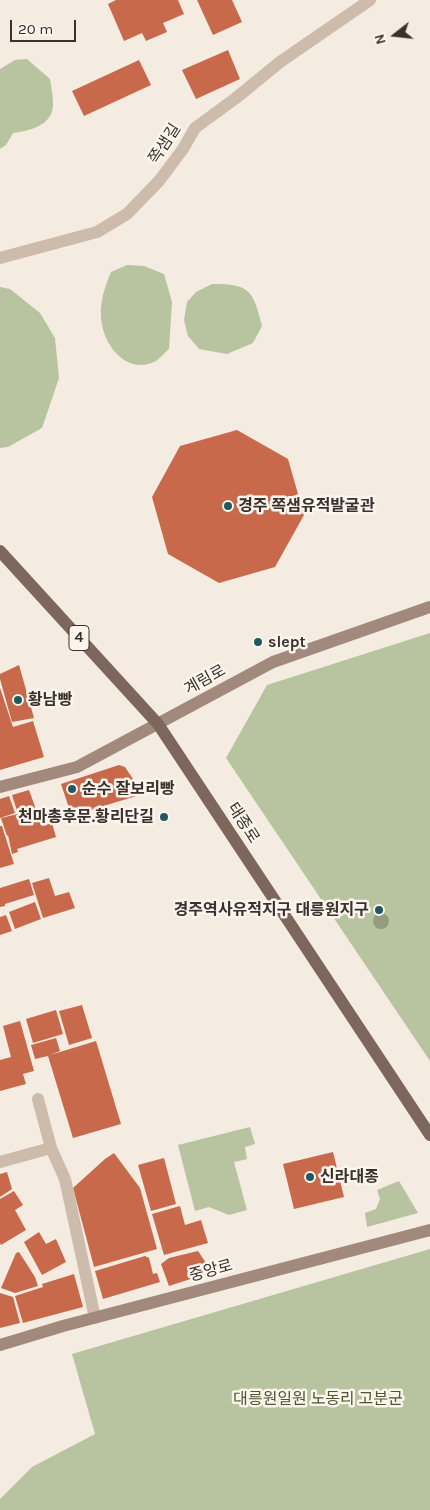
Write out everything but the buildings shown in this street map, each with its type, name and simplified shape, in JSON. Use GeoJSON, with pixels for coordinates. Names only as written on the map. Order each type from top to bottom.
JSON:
{"type":"FeatureCollection","features":[{"type":"Feature","properties":{"kind":"main road","name":"태종로"},"geometry":{"type":"LineString","coordinates":[[0,551],[158,724],[430,1135]]}},
{"type":"Feature","properties":{"kind":"street","name":"쪽샘길"},"geometry":{"type":"LineString","coordinates":[[0,258],[97,232],[127,214],[159,182],[183,149],[195,128],[280,62],[370,0]]}},
{"type":"Feature","properties":{"kind":"street","name":"계림로"},"geometry":{"type":"LineString","coordinates":[[0,787],[77,767],[273,662],[430,608]]}},
{"type":"Feature","properties":{"kind":"street"},"geometry":{"type":"LineString","coordinates":[[38,1099],[51,1148],[65,1179],[95,1318]]}},
{"type":"Feature","properties":{"kind":"street"},"geometry":{"type":"LineString","coordinates":[[0,1162],[51,1148]]}},
{"type":"Feature","properties":{"kind":"street","name":"중앙로"},"geometry":{"type":"LineString","coordinates":[[0,1345],[95,1318],[430,1230]]}},
{"type":"Feature","properties":{"kind":"green space"},"geometry":{"type":"Polygon","coordinates":[[[27,59],[50,79],[53,100],[52,111],[50,117],[40,125],[27,131],[13,133],[6,145],[0,149],[0,69],[15,60],[27,59]]]}},
{"type":"Feature","properties":{"kind":"green space"},"geometry":{"type":"Polygon","coordinates":[[[127,265],[144,266],[164,274],[172,302],[169,349],[156,361],[143,365],[134,364],[117,354],[102,327],[102,299],[111,272],[127,265]]]}},
{"type":"Feature","properties":{"kind":"green space"},"geometry":{"type":"Polygon","coordinates":[[[212,284],[225,284],[242,288],[252,297],[262,326],[253,343],[227,354],[199,349],[188,336],[184,320],[187,302],[196,292],[212,284]]]}},
{"type":"Feature","properties":{"kind":"green space"},"geometry":{"type":"Polygon","coordinates":[[[0,287],[10,289],[40,313],[55,338],[59,378],[42,428],[8,447],[0,448],[0,287]]]}},
{"type":"Feature","properties":{"kind":"green space","name":"경주역사유적지구 대릉원지구"},"geometry":{"type":"Polygon","coordinates":[[[430,633],[430,1061],[226,758],[267,685],[430,633]]]}},
{"type":"Feature","properties":{"kind":"green space"},"geometry":{"type":"Polygon","coordinates":[[[250,1127],[255,1144],[245,1147],[247,1159],[234,1162],[247,1210],[229,1215],[209,1207],[195,1211],[178,1145],[250,1127]]]}},
{"type":"Feature","properties":{"kind":"green space"},"geometry":{"type":"Polygon","coordinates":[[[399,1181],[418,1213],[367,1227],[365,1213],[376,1209],[380,1199],[377,1190],[399,1181]]]}},
{"type":"Feature","properties":{"kind":"green space","name":"대릉원일원 노동리 고분군"},"geometry":{"type":"Polygon","coordinates":[[[430,1249],[430,1510],[0,1510],[0,1499],[32,1467],[95,1434],[72,1354],[430,1249]]]}},
{"type":"Feature","properties":{"kind":"place","name":"경주 쪽샘유적발굴관"},"geometry":{"type":"Point","coordinates":[228,506]}},
{"type":"Feature","properties":{"kind":"place","name":"slept"},"geometry":{"type":"Point","coordinates":[258,642]}},
{"type":"Feature","properties":{"kind":"place","name":"황남빵"},"geometry":{"type":"Point","coordinates":[18,700]}},
{"type":"Feature","properties":{"kind":"place","name":"순수 잘보리빵"},"geometry":{"type":"Point","coordinates":[72,789]}},
{"type":"Feature","properties":{"kind":"place","name":"천마총후문.황리단길"},"geometry":{"type":"Point","coordinates":[164,817]}},
{"type":"Feature","properties":{"kind":"place","name":"경주역사유적지구 대릉원지구"},"geometry":{"type":"Point","coordinates":[379,910]}},
{"type":"Feature","properties":{"kind":"place","name":"신라대종"},"geometry":{"type":"Point","coordinates":[310,1177]}}]}
